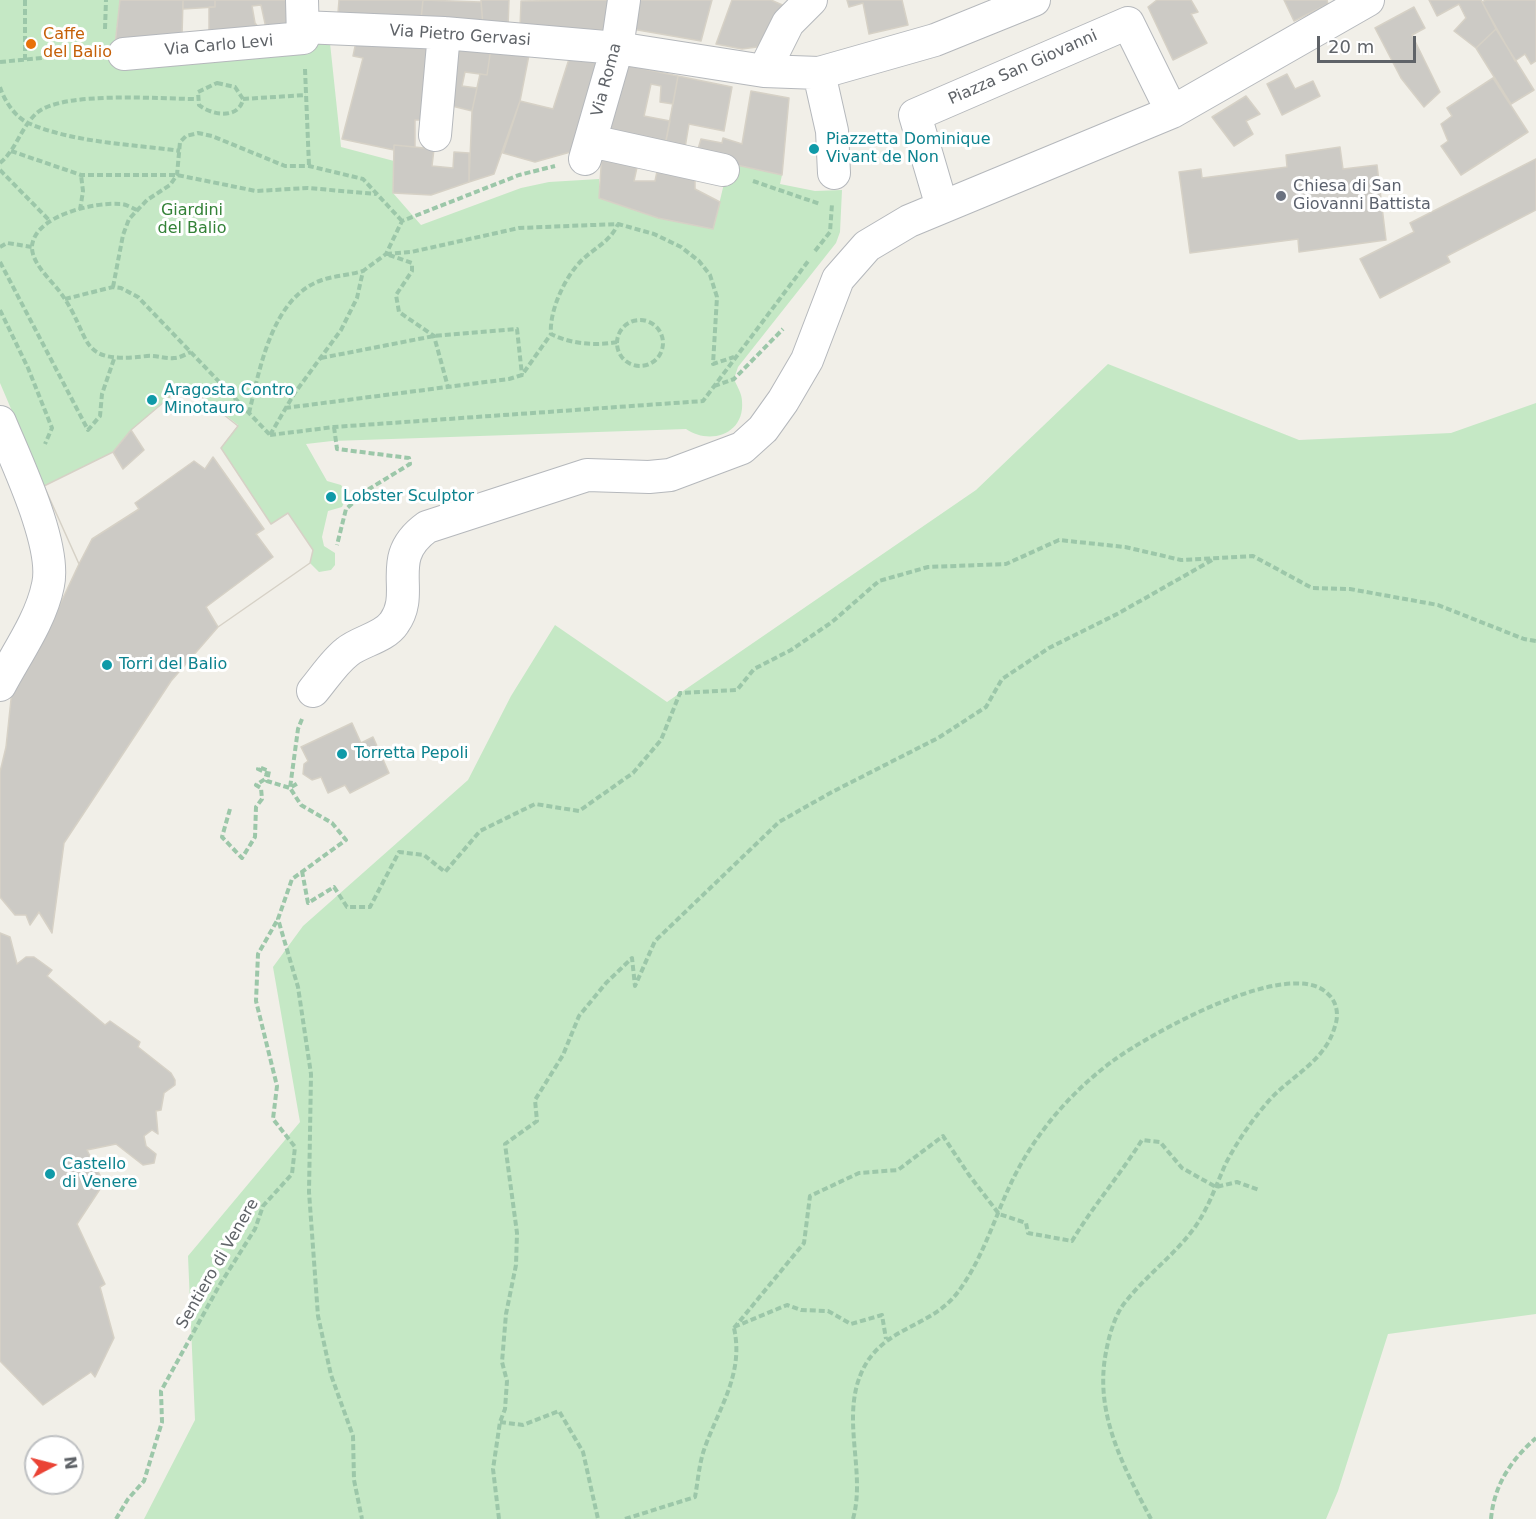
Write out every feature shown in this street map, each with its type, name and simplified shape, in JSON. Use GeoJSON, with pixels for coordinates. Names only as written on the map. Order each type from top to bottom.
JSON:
{"type":"FeatureCollection","features":[{"type":"Feature","properties":{"kind":"street","name":"Via Roma"},"geometry":{"type":"LineString","coordinates":[[588,150],[618,48],[624,0]]}},
{"type":"Feature","properties":{"kind":"street"},"geometry":{"type":"LineString","coordinates":[[764,71],[788,23],[811,0]]}},
{"type":"Feature","properties":{"kind":"street","name":"Via Pietro Gervasi"},"geometry":{"type":"LineString","coordinates":[[302,22],[618,48],[764,71],[819,73],[935,40],[1034,0]]}},
{"type":"Feature","properties":{"kind":"street"},"geometry":{"type":"LineString","coordinates":[[313,691],[345,652],[394,624],[401,608],[402,566],[407,549],[415,536],[427,527],[587,475],[649,477],[670,475],[742,448],[763,429],[783,401],[807,360],[837,279],[867,246],[909,221],[1182,106],[1368,0]]}},
{"type":"Feature","properties":{"kind":"street","name":"Via Carlo Levi"},"geometry":{"type":"LineString","coordinates":[[111,45],[302,22]]}},
{"type":"Feature","properties":{"kind":"street","name":"Piazza San Giovanni"},"geometry":{"type":"LineString","coordinates":[[942,207],[915,115],[1128,23],[1182,106]]}},
{"type":"Feature","properties":{"kind":"street"},"geometry":{"type":"LineString","coordinates":[[435,135],[444,33]]}},
{"type":"Feature","properties":{"kind":"street"},"geometry":{"type":"LineString","coordinates":[[819,73],[832,131],[834,173]]}},
{"type":"Feature","properties":{"kind":"street"},"geometry":{"type":"LineString","coordinates":[[588,150],[723,170]]}},
{"type":"Feature","properties":{"kind":"street"},"geometry":{"type":"LineString","coordinates":[[0,422],[43,536],[49,582],[42,608],[0,684]]}},
{"type":"Feature","properties":{"kind":"path"},"geometry":{"type":"LineString","coordinates":[[25,0],[25,60]]}},
{"type":"Feature","properties":{"kind":"path"},"geometry":{"type":"LineString","coordinates":[[0,62],[25,60],[111,45],[106,0]]}},
{"type":"Feature","properties":{"kind":"path"},"geometry":{"type":"LineString","coordinates":[[302,22],[309,166]]}},
{"type":"Feature","properties":{"kind":"path"},"geometry":{"type":"LineString","coordinates":[[217,83],[235,87],[243,99],[238,108],[228,114],[218,114],[206,111],[199,105],[197,99],[198,92],[217,83]]}},
{"type":"Feature","properties":{"kind":"path"},"geometry":{"type":"LineString","coordinates":[[0,87],[13,110],[26,122],[79,137],[180,151]]}},
{"type":"Feature","properties":{"kind":"path"},"geometry":{"type":"LineString","coordinates":[[243,99],[306,95]]}},
{"type":"Feature","properties":{"kind":"path"},"geometry":{"type":"LineString","coordinates":[[0,162],[11,150],[26,122],[41,110],[70,100],[197,99]]}},
{"type":"Feature","properties":{"kind":"path"},"geometry":{"type":"LineString","coordinates":[[112,287],[123,235],[129,219],[147,200],[170,185],[177,175],[180,142],[186,136],[198,133],[212,136],[285,166],[309,166],[363,179],[402,221]]}},
{"type":"Feature","properties":{"kind":"path"},"geometry":{"type":"LineString","coordinates":[[11,150],[81,175],[177,175],[256,191],[308,188],[376,194]]}},
{"type":"Feature","properties":{"kind":"path"},"geometry":{"type":"LineString","coordinates":[[249,413],[259,372],[286,307],[304,289],[322,280],[363,271],[386,254],[402,221],[588,150]]}},
{"type":"Feature","properties":{"kind":"path"},"geometry":{"type":"LineString","coordinates":[[0,170],[49,220]]}},
{"type":"Feature","properties":{"kind":"path"},"geometry":{"type":"LineString","coordinates":[[723,170],[832,208]]}},
{"type":"Feature","properties":{"kind":"path"},"geometry":{"type":"LineString","coordinates":[[270,435],[334,427],[703,401],[830,232],[834,173]]}},
{"type":"Feature","properties":{"kind":"path"},"geometry":{"type":"LineString","coordinates":[[80,210],[83,191],[81,175]]}},
{"type":"Feature","properties":{"kind":"path"},"geometry":{"type":"LineString","coordinates":[[137,210],[122,204],[80,210],[49,220],[41,227],[32,247],[40,267],[65,299],[88,343],[98,355],[114,359],[156,355],[174,358],[191,352]]}},
{"type":"Feature","properties":{"kind":"path"},"geometry":{"type":"LineString","coordinates":[[386,254],[411,252],[519,228],[618,224],[654,234],[681,248],[699,261],[710,276],[717,297],[713,364],[736,357]]}},
{"type":"Feature","properties":{"kind":"path"},"geometry":{"type":"LineString","coordinates":[[285,408],[522,375],[550,334],[553,308],[580,262],[615,232],[618,224]]}},
{"type":"Feature","properties":{"kind":"path"},"geometry":{"type":"LineString","coordinates":[[0,247],[7,243],[32,247]]}},
{"type":"Feature","properties":{"kind":"path"},"geometry":{"type":"LineString","coordinates":[[386,254],[412,262],[412,271],[396,295],[399,312],[434,336],[448,387]]}},
{"type":"Feature","properties":{"kind":"path"},"geometry":{"type":"LineString","coordinates":[[0,262],[88,430],[100,416],[102,394],[114,359]]}},
{"type":"Feature","properties":{"kind":"path"},"geometry":{"type":"LineString","coordinates":[[270,435],[285,408],[341,330],[357,298],[363,271]]}},
{"type":"Feature","properties":{"kind":"path"},"geometry":{"type":"LineString","coordinates":[[65,299],[112,287],[122,288],[138,297],[270,435]]}},
{"type":"Feature","properties":{"kind":"path"},"geometry":{"type":"LineString","coordinates":[[0,310],[28,368],[52,428],[43,449],[19,470]]}},
{"type":"Feature","properties":{"kind":"path"},"geometry":{"type":"LineString","coordinates":[[645,320],[657,326],[663,338],[662,351],[655,362],[642,367],[630,364],[620,355],[617,342],[621,329],[632,321],[645,320]]}},
{"type":"Feature","properties":{"kind":"path"},"geometry":{"type":"LineString","coordinates":[[321,358],[434,336],[517,329],[522,375]]}},
{"type":"Feature","properties":{"kind":"path"},"geometry":{"type":"LineString","coordinates":[[550,334],[563,340],[585,343],[617,342]]}},
{"type":"Feature","properties":{"kind":"path"},"geometry":{"type":"LineString","coordinates":[[334,427],[338,449],[410,458],[410,465],[369,489],[346,509],[337,545]]}},
{"type":"Feature","properties":{"kind":"path"},"geometry":{"type":"LineString","coordinates":[[230,809],[222,837],[242,858],[255,837],[256,807],[262,800],[261,788],[255,787],[265,779],[267,773],[258,769],[259,767],[269,771],[267,781],[290,788],[301,805],[332,823],[346,840],[302,871],[308,903],[334,887],[346,907],[370,907],[399,852],[424,855],[445,872],[480,831],[535,804],[579,811],[633,773],[661,740],[680,693],[737,690],[754,669],[791,650],[832,622],[879,581],[928,567],[1006,564],[1059,540],[1125,547],[1181,560],[1254,556],[1312,588],[1350,589],[1438,605],[1524,639],[1536,641]]}},
{"type":"Feature","properties":{"kind":"path"},"geometry":{"type":"LineString","coordinates":[[499,1519],[493,1469],[500,1422],[505,1409],[507,1381],[502,1362],[506,1314],[516,1265],[517,1233],[505,1144],[537,1121],[535,1100],[562,1055],[579,1016],[606,983],[632,958],[635,986],[655,941],[779,822],[938,738],[987,707],[1002,679],[1049,648],[1119,613],[1215,558]]}},
{"type":"Feature","properties":{"kind":"path"},"geometry":{"type":"LineString","coordinates":[[290,788],[298,729],[313,691]]}},
{"type":"Feature","properties":{"kind":"path"},"geometry":{"type":"LineString","coordinates":[[290,788],[298,783]]}},
{"type":"Feature","properties":{"kind":"path","name":"Sentiero di Venere"},"geometry":{"type":"LineString","coordinates":[[116,1519],[128,1499],[144,1481],[162,1422],[161,1391],[219,1286],[255,1230],[263,1206],[292,1174],[295,1147],[273,1119],[277,1086],[266,1052],[256,1001],[258,954],[278,919],[292,879],[302,871]]}},
{"type":"Feature","properties":{"kind":"path"},"geometry":{"type":"LineString","coordinates":[[278,919],[298,987],[311,1074],[309,1192],[318,1316],[332,1375],[353,1436],[354,1480],[362,1519]]}},
{"type":"Feature","properties":{"kind":"path"},"geometry":{"type":"LineString","coordinates":[[854,1519],[858,1504],[853,1410],[857,1384],[867,1361],[886,1339],[931,1315],[957,1294],[991,1236],[1014,1177],[1051,1117],[1090,1078],[1119,1056],[1202,1008],[1263,988],[1290,982],[1312,984],[1327,992],[1336,1005],[1337,1023],[1327,1047],[1304,1071],[1274,1094],[1248,1126],[1194,1229],[1143,1281],[1120,1309],[1109,1337],[1102,1371],[1104,1406],[1117,1451],[1150,1519]]}},
{"type":"Feature","properties":{"kind":"path"},"geometry":{"type":"LineString","coordinates":[[734,1328],[804,1243],[810,1196],[859,1173],[898,1170],[943,1136],[999,1214],[1026,1224],[1028,1233],[1072,1241],[1095,1203],[1121,1172],[1142,1140],[1160,1143],[1182,1168],[1216,1187],[1237,1182],[1259,1190]]}},
{"type":"Feature","properties":{"kind":"path"},"geometry":{"type":"LineString","coordinates":[[734,1328],[787,1305],[801,1310],[828,1311],[851,1324],[882,1315],[886,1339]]}},
{"type":"Feature","properties":{"kind":"path"},"geometry":{"type":"LineString","coordinates":[[625,1519],[695,1497],[704,1449],[729,1389],[738,1349],[734,1328]]}},
{"type":"Feature","properties":{"kind":"path"},"geometry":{"type":"LineString","coordinates":[[500,1422],[523,1425],[559,1411],[583,1452],[598,1519]]}},
{"type":"Feature","properties":{"kind":"path"},"geometry":{"type":"LineString","coordinates":[[1491,1519],[1492,1506],[1502,1478],[1515,1456],[1536,1438]]}},
{"type":"Feature","properties":{"kind":"green space","name":"Giardini del Balio"},"geometry":{"type":"Polygon","coordinates":[[[0,0],[120,0],[113,60],[330,43],[341,147],[394,161],[393,193],[421,225],[521,188],[549,182],[599,179],[600,198],[658,218],[713,229],[729,163],[782,175],[780,184],[815,191],[842,190],[840,232],[836,243],[738,367],[734,379],[742,398],[741,413],[738,422],[724,434],[705,436],[686,429],[332,441],[306,444],[327,481],[341,485],[346,496],[342,507],[328,511],[322,537],[324,546],[335,553],[335,565],[331,570],[319,572],[310,563],[313,550],[288,513],[271,524],[221,448],[238,425],[186,384],[131,430],[113,452],[44,486],[0,383],[0,0]]]}},
{"type":"Feature","properties":{"kind":"green space"},"geometry":{"type":"Polygon","coordinates":[[[1108,364],[1299,440],[1451,433],[1536,403],[1536,1314],[1388,1334],[1338,1491],[1326,1519],[144,1519],[195,1420],[188,1256],[300,1122],[273,967],[303,926],[468,780],[511,696],[555,625],[667,702],[976,490],[1108,364]]]}},
{"type":"Feature","properties":{"kind":"building"},"geometry":{"type":"Polygon","coordinates":[[[120,0],[183,0],[182,36],[115,45],[120,0]]]}},
{"type":"Feature","properties":{"kind":"building"},"geometry":{"type":"Polygon","coordinates":[[[183,0],[215,0],[215,7],[183,9],[183,0]]]}},
{"type":"Feature","properties":{"kind":"building"},"geometry":{"type":"Polygon","coordinates":[[[215,0],[288,0],[289,28],[266,28],[261,5],[252,6],[255,23],[259,28],[209,30],[209,7],[215,7],[215,0]]]}},
{"type":"Feature","properties":{"kind":"building"},"geometry":{"type":"Polygon","coordinates":[[[339,0],[423,0],[421,20],[338,13],[339,0]]]}},
{"type":"Feature","properties":{"kind":"building"},"geometry":{"type":"Polygon","coordinates":[[[423,0],[481,2],[483,26],[421,20],[423,0]]]}},
{"type":"Feature","properties":{"kind":"building"},"geometry":{"type":"Polygon","coordinates":[[[481,0],[509,0],[508,28],[483,26],[481,0]]]}},
{"type":"Feature","properties":{"kind":"building"},"geometry":{"type":"Polygon","coordinates":[[[615,0],[613,30],[520,28],[521,1],[615,0]]]}},
{"type":"Feature","properties":{"kind":"building"},"geometry":{"type":"Polygon","coordinates":[[[636,0],[712,0],[701,41],[632,29],[636,0]]]}},
{"type":"Feature","properties":{"kind":"building"},"geometry":{"type":"Polygon","coordinates":[[[732,0],[771,0],[787,7],[757,47],[742,49],[716,44],[732,0]]]}},
{"type":"Feature","properties":{"kind":"building"},"geometry":{"type":"Polygon","coordinates":[[[847,0],[902,0],[908,25],[869,34],[863,3],[849,7],[847,0]]]}},
{"type":"Feature","properties":{"kind":"building"},"geometry":{"type":"Polygon","coordinates":[[[1157,0],[1191,0],[1198,12],[1191,14],[1207,43],[1173,60],[1148,7],[1157,0]]]}},
{"type":"Feature","properties":{"kind":"building"},"geometry":{"type":"Polygon","coordinates":[[[1284,0],[1327,0],[1328,4],[1294,21],[1284,0]]]}},
{"type":"Feature","properties":{"kind":"building"},"geometry":{"type":"Polygon","coordinates":[[[1429,0],[1481,0],[1496,29],[1476,48],[1454,31],[1466,18],[1459,4],[1437,16],[1429,0]]]}},
{"type":"Feature","properties":{"kind":"building"},"geometry":{"type":"Polygon","coordinates":[[[1486,0],[1536,0],[1536,61],[1531,64],[1525,54],[1515,61],[1482,2],[1486,0]]]}},
{"type":"Feature","properties":{"kind":"building"},"geometry":{"type":"Polygon","coordinates":[[[1414,7],[1425,28],[1412,35],[1440,92],[1424,107],[1401,78],[1375,28],[1414,7]]]}},
{"type":"Feature","properties":{"kind":"building"},"geometry":{"type":"Polygon","coordinates":[[[1496,29],[1534,90],[1511,104],[1476,48],[1496,29]]]}},
{"type":"Feature","properties":{"kind":"building"},"geometry":{"type":"Polygon","coordinates":[[[356,42],[435,49],[424,120],[415,120],[415,147],[394,145],[394,150],[342,139],[363,58],[353,56],[356,42]]]}},
{"type":"Feature","properties":{"kind":"building"},"geometry":{"type":"Polygon","coordinates":[[[451,43],[491,48],[487,75],[465,72],[462,86],[477,88],[472,111],[444,104],[451,43]]]}},
{"type":"Feature","properties":{"kind":"building"},"geometry":{"type":"Polygon","coordinates":[[[491,48],[529,55],[520,101],[494,174],[469,182],[472,111],[480,74],[487,75],[491,48]]]}},
{"type":"Feature","properties":{"kind":"building"},"geometry":{"type":"Polygon","coordinates":[[[569,59],[604,62],[574,151],[535,162],[503,153],[520,101],[553,109],[569,59]]]}},
{"type":"Feature","properties":{"kind":"building"},"geometry":{"type":"Polygon","coordinates":[[[625,65],[678,76],[673,104],[660,102],[661,86],[651,84],[644,116],[670,121],[664,151],[606,136],[625,65]]]}},
{"type":"Feature","properties":{"kind":"building"},"geometry":{"type":"Polygon","coordinates":[[[1287,74],[1295,89],[1313,81],[1320,96],[1282,115],[1267,84],[1287,74]]]}},
{"type":"Feature","properties":{"kind":"building"},"geometry":{"type":"Polygon","coordinates":[[[678,76],[732,87],[724,131],[689,124],[684,154],[664,151],[678,76]]]}},
{"type":"Feature","properties":{"kind":"building"},"geometry":{"type":"Polygon","coordinates":[[[1493,78],[1528,132],[1461,175],[1441,146],[1448,141],[1441,124],[1452,116],[1447,108],[1493,78]]]}},
{"type":"Feature","properties":{"kind":"building"},"geometry":{"type":"Polygon","coordinates":[[[751,91],[789,98],[782,175],[696,156],[701,139],[722,143],[723,138],[742,144],[751,91]]]}},
{"type":"Feature","properties":{"kind":"building"},"geometry":{"type":"Polygon","coordinates":[[[1246,96],[1260,114],[1246,121],[1253,134],[1234,146],[1212,117],[1246,96]]]}},
{"type":"Feature","properties":{"kind":"building"},"geometry":{"type":"Polygon","coordinates":[[[394,145],[434,149],[432,166],[453,168],[454,152],[469,153],[469,182],[431,195],[393,193],[394,145]]]}},
{"type":"Feature","properties":{"kind":"building","name":"Chiesa di San Giovanni Battista"},"geometry":{"type":"Polygon","coordinates":[[[1340,147],[1343,169],[1377,165],[1386,240],[1299,252],[1298,239],[1190,253],[1179,172],[1201,169],[1202,178],[1287,167],[1286,155],[1340,147]]]}},
{"type":"Feature","properties":{"kind":"building"},"geometry":{"type":"Polygon","coordinates":[[[602,152],[639,158],[634,181],[655,181],[659,162],[695,167],[695,189],[720,202],[713,229],[658,218],[599,198],[602,152]]]}},
{"type":"Feature","properties":{"kind":"building"},"geometry":{"type":"Polygon","coordinates":[[[1536,159],[1536,210],[1447,256],[1450,262],[1380,298],[1360,259],[1414,232],[1410,223],[1536,159]]]}},
{"type":"Feature","properties":{"kind":"building","name":"Torri del Balio"},"geometry":{"type":"Polygon","coordinates":[[[185,384],[238,426],[221,448],[271,524],[288,513],[313,550],[310,563],[218,627],[171,681],[64,843],[52,933],[39,912],[30,925],[26,915],[15,915],[0,897],[0,772],[6,747],[12,690],[39,649],[79,564],[44,486],[113,452],[131,430],[185,384]]]}},
{"type":"Feature","properties":{"kind":"building"},"geometry":{"type":"Polygon","coordinates":[[[185,384],[238,426],[221,448],[271,524],[288,513],[313,550],[310,563],[218,627],[206,607],[273,557],[256,534],[264,529],[213,457],[205,469],[194,461],[135,503],[139,509],[92,539],[79,564],[44,486],[113,452],[123,469],[144,450],[131,430],[185,384]]]}},
{"type":"Feature","properties":{"kind":"building","name":"Torretta Pepoli"},"geometry":{"type":"Polygon","coordinates":[[[352,723],[361,743],[373,737],[389,773],[350,793],[345,785],[328,793],[321,777],[312,780],[303,774],[304,764],[308,761],[301,747],[352,723]]]}},
{"type":"Feature","properties":{"kind":"building","name":"Castello di Venere"},"geometry":{"type":"Polygon","coordinates":[[[0,933],[10,937],[17,964],[26,957],[34,957],[52,970],[47,976],[105,1025],[110,1021],[140,1042],[138,1047],[171,1073],[175,1080],[175,1085],[164,1093],[161,1110],[156,1111],[158,1134],[152,1130],[144,1136],[146,1146],[156,1154],[154,1163],[143,1165],[116,1144],[87,1150],[104,1183],[77,1224],[105,1284],[100,1287],[114,1338],[95,1377],[91,1372],[43,1405],[0,1361],[0,933]]]}},
{"type":"Feature","properties":{"kind":"place","name":"Caffe del Balio"},"geometry":{"type":"Point","coordinates":[31,44]}},
{"type":"Feature","properties":{"kind":"place","name":"Piazzetta Dominique Vivant de Non"},"geometry":{"type":"Point","coordinates":[814,149]}},
{"type":"Feature","properties":{"kind":"place","name":"Chiesa di San Giovanni Battista"},"geometry":{"type":"Point","coordinates":[1281,196]}},
{"type":"Feature","properties":{"kind":"place","name":"Aragosta Contro Minotauro"},"geometry":{"type":"Point","coordinates":[152,400]}},
{"type":"Feature","properties":{"kind":"place","name":"Lobster Sculptor"},"geometry":{"type":"Point","coordinates":[331,497]}},
{"type":"Feature","properties":{"kind":"place","name":"Torri del Balio"},"geometry":{"type":"Point","coordinates":[107,665]}},
{"type":"Feature","properties":{"kind":"place","name":"Torretta Pepoli"},"geometry":{"type":"Point","coordinates":[342,754]}},
{"type":"Feature","properties":{"kind":"place","name":"Castello di Venere"},"geometry":{"type":"Point","coordinates":[50,1174]}}]}
